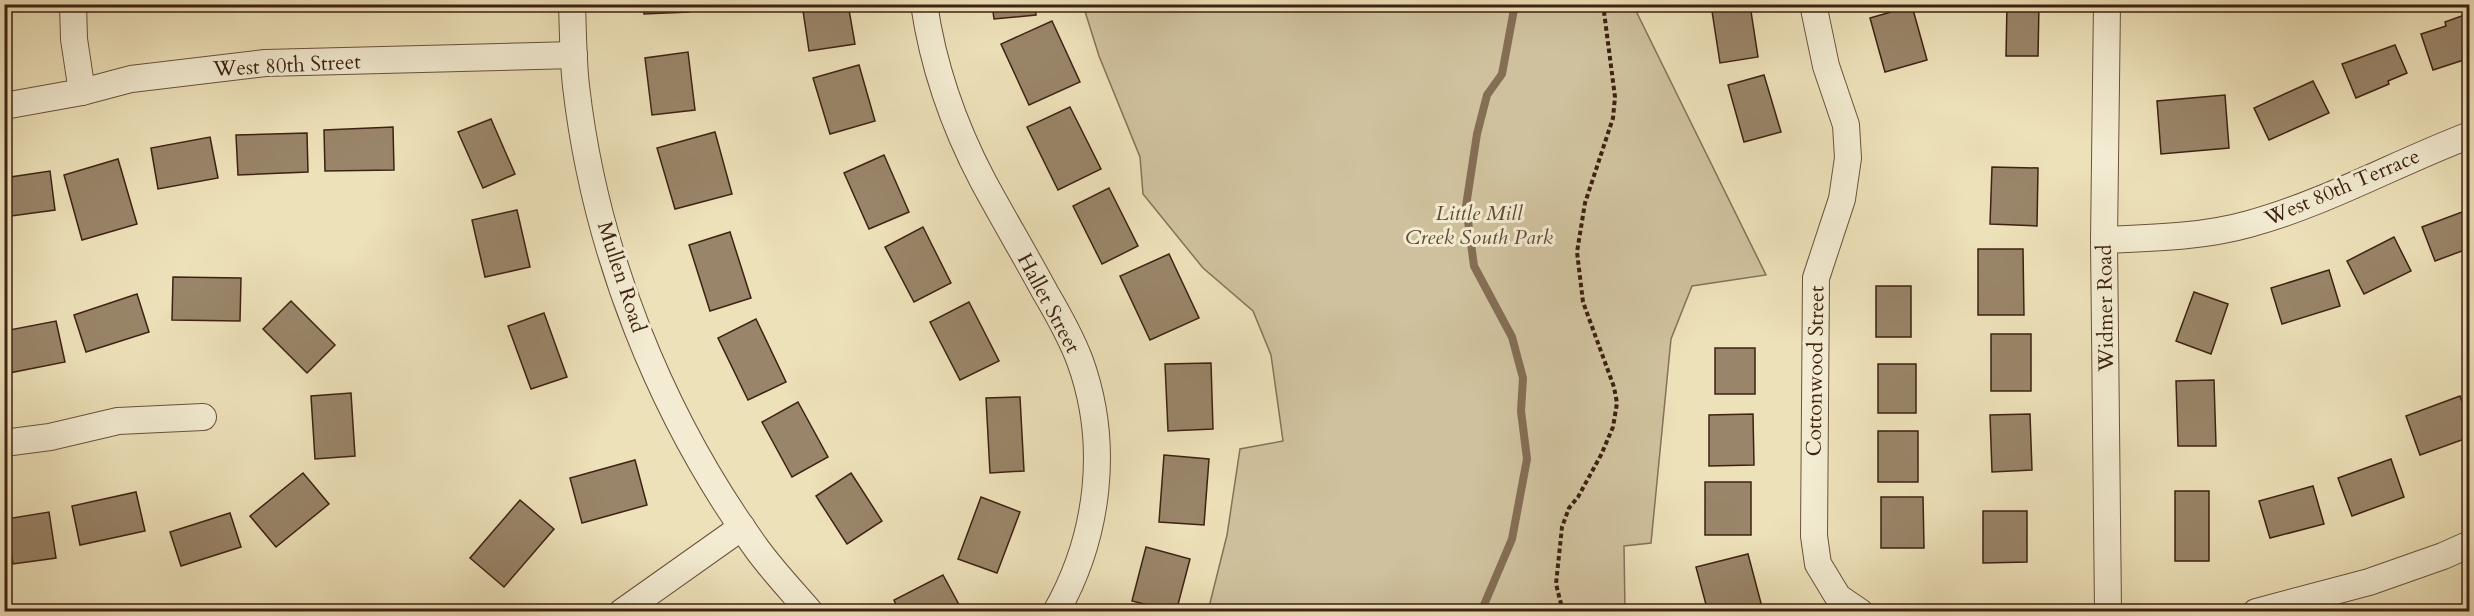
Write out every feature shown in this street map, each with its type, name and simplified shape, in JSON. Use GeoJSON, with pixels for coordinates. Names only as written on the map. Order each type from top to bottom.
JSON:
{"type":"FeatureCollection","features":[{"type":"Feature","properties":{"kind":"street"},"geometry":{"type":"LineString","coordinates":[[73,4],[74,39],[82,92]]}},
{"type":"Feature","properties":{"kind":"street","name":"Mullen Road"},"geometry":{"type":"LineString","coordinates":[[572,4],[574,55],[583,130],[601,215],[632,316],[670,402],[700,460],[758,550],[810,612]]}},
{"type":"Feature","properties":{"kind":"street","name":"Hallet Street"},"geometry":{"type":"LineString","coordinates":[[924,4],[928,32],[948,102],[982,178],[1063,324],[1080,362],[1092,408],[1097,463],[1092,518],[1076,570],[1056,612]]}},
{"type":"Feature","properties":{"kind":"street","name":"Cottonwood Street"},"geometry":{"type":"LineString","coordinates":[[1813,4],[1826,66],[1846,125],[1848,158],[1842,199],[1816,278],[1814,536],[1818,564],[1838,597],[1860,612]]}},
{"type":"Feature","properties":{"kind":"street","name":"Widmer Road"},"geometry":{"type":"LineString","coordinates":[[2107,4],[2104,240],[2108,612]]}},
{"type":"Feature","properties":{"kind":"street","name":"West 80th Street"},"geometry":{"type":"LineString","coordinates":[[4,106],[82,92],[131,79],[265,63],[574,55]]}},
{"type":"Feature","properties":{"kind":"street","name":"West 80th Terrace"},"geometry":{"type":"LineString","coordinates":[[2104,240],[2185,235],[2248,225],[2302,207],[2429,150],[2469,135]]}},
{"type":"Feature","properties":{"kind":"street"},"geometry":{"type":"LineString","coordinates":[[4,442],[50,437],[118,421],[203,417]]}},
{"type":"Feature","properties":{"kind":"street"},"geometry":{"type":"LineString","coordinates":[[622,612],[742,527]]}},
{"type":"Feature","properties":{"kind":"street"},"geometry":{"type":"LineString","coordinates":[[2256,612],[2369,582],[2443,556],[2469,544]]}},
{"type":"Feature","properties":{"kind":"path"},"geometry":{"type":"LineString","coordinates":[[1563,612],[1556,584],[1562,527],[1569,508],[1578,497],[1601,455],[1613,427],[1617,403],[1614,387],[1583,302],[1579,285],[1577,252],[1585,203],[1613,118],[1615,98],[1603,4]]}},
{"type":"Feature","properties":{"kind":"green space","name":"Little Mill Creek South Park"},"geometry":{"type":"Polygon","coordinates":[[[1083,5],[1633,5],[1766,275],[1692,286],[1671,339],[1651,543],[1624,546],[1625,611],[1208,611],[1227,535],[1240,449],[1283,441],[1271,355],[1253,311],[1203,268],[1143,194],[1140,157],[1099,56],[1083,5]]]}},
{"type":"Feature","properties":{"kind":"building"},"geometry":{"type":"Polygon","coordinates":[[[643,4],[689,4],[689,12],[644,14],[643,4]]]}},
{"type":"Feature","properties":{"kind":"building"},"geometry":{"type":"Polygon","coordinates":[[[802,4],[848,4],[855,44],[809,51],[802,4]]]}},
{"type":"Feature","properties":{"kind":"building"},"geometry":{"type":"Polygon","coordinates":[[[992,4],[1035,4],[1036,15],[994,19],[992,4]]]}},
{"type":"Feature","properties":{"kind":"building"},"geometry":{"type":"Polygon","coordinates":[[[2007,4],[2039,4],[2038,56],[2006,56],[2007,4]]]}},
{"type":"Feature","properties":{"kind":"building"},"geometry":{"type":"Polygon","coordinates":[[[1750,5],[1758,57],[1720,63],[1712,11],[1750,5]]]}},
{"type":"Feature","properties":{"kind":"building"},"geometry":{"type":"Polygon","coordinates":[[[1912,6],[1927,60],[1885,72],[1870,18],[1912,6]]]}},
{"type":"Feature","properties":{"kind":"building"},"geometry":{"type":"Polygon","coordinates":[[[2467,14],[2470,17],[2470,58],[2433,70],[2421,34],[2446,26],[2445,22],[2467,14]]]}},
{"type":"Feature","properties":{"kind":"building"},"geometry":{"type":"Polygon","coordinates":[[[1052,21],[1080,82],[1029,105],[1001,44],[1052,21]]]}},
{"type":"Feature","properties":{"kind":"building"},"geometry":{"type":"Polygon","coordinates":[[[2395,45],[2407,73],[2388,81],[2389,84],[2356,98],[2342,64],[2395,45]]]}},
{"type":"Feature","properties":{"kind":"building"},"geometry":{"type":"Polygon","coordinates":[[[688,52],[695,110],[652,115],[645,58],[688,52]]]}},
{"type":"Feature","properties":{"kind":"building"},"geometry":{"type":"Polygon","coordinates":[[[859,65],[875,121],[830,134],[813,78],[859,65]]]}},
{"type":"Feature","properties":{"kind":"building"},"geometry":{"type":"Polygon","coordinates":[[[1764,75],[1781,132],[1744,142],[1728,85],[1764,75]]]}},
{"type":"Feature","properties":{"kind":"building"},"geometry":{"type":"Polygon","coordinates":[[[2313,81],[2329,113],[2269,140],[2254,108],[2313,81]]]}},
{"type":"Feature","properties":{"kind":"building"},"geometry":{"type":"Polygon","coordinates":[[[2225,95],[2229,148],[2161,154],[2157,101],[2225,95]]]}},
{"type":"Feature","properties":{"kind":"building"},"geometry":{"type":"Polygon","coordinates":[[[1070,107],[1101,169],[1058,190],[1027,127],[1070,107]]]}},
{"type":"Feature","properties":{"kind":"building"},"geometry":{"type":"Polygon","coordinates":[[[491,119],[515,174],[483,188],[458,132],[491,119]]]}},
{"type":"Feature","properties":{"kind":"building"},"geometry":{"type":"Polygon","coordinates":[[[393,127],[394,170],[325,171],[324,130],[393,127]]]}},
{"type":"Feature","properties":{"kind":"building"},"geometry":{"type":"Polygon","coordinates":[[[715,132],[732,194],[675,209],[657,148],[715,132]]]}},
{"type":"Feature","properties":{"kind":"building"},"geometry":{"type":"Polygon","coordinates":[[[307,133],[308,172],[238,175],[236,135],[307,133]]]}},
{"type":"Feature","properties":{"kind":"building"},"geometry":{"type":"Polygon","coordinates":[[[210,137],[218,178],[158,189],[151,148],[210,137]]]}},
{"type":"Feature","properties":{"kind":"building"},"geometry":{"type":"Polygon","coordinates":[[[884,155],[909,212],[869,229],[844,173],[884,155]]]}},
{"type":"Feature","properties":{"kind":"building"},"geometry":{"type":"Polygon","coordinates":[[[118,159],[137,224],[82,240],[64,175],[118,159]]]}},
{"type":"Feature","properties":{"kind":"building"},"geometry":{"type":"Polygon","coordinates":[[[1992,167],[2038,168],[2037,226],[1990,224],[1992,167]]]}},
{"type":"Feature","properties":{"kind":"building"},"geometry":{"type":"Polygon","coordinates":[[[50,171],[55,210],[4,217],[4,178],[50,171]]]}},
{"type":"Feature","properties":{"kind":"building"},"geometry":{"type":"Polygon","coordinates":[[[1109,188],[1138,246],[1102,264],[1073,206],[1109,188]]]}},
{"type":"Feature","properties":{"kind":"building"},"geometry":{"type":"Polygon","coordinates":[[[2470,209],[2470,248],[2435,261],[2422,227],[2470,209]]]}},
{"type":"Feature","properties":{"kind":"building"},"geometry":{"type":"Polygon","coordinates":[[[517,210],[530,267],[485,277],[472,220],[517,210]]]}},
{"type":"Feature","properties":{"kind":"building"},"geometry":{"type":"Polygon","coordinates":[[[923,227],[951,283],[914,302],[885,247],[923,227]]]}},
{"type":"Feature","properties":{"kind":"building"},"geometry":{"type":"Polygon","coordinates":[[[730,232],[751,298],[710,311],[689,245],[730,232]]]}},
{"type":"Feature","properties":{"kind":"building"},"geometry":{"type":"Polygon","coordinates":[[[2394,237],[2411,271],[2364,294],[2347,261],[2394,237]]]}},
{"type":"Feature","properties":{"kind":"building"},"geometry":{"type":"Polygon","coordinates":[[[1978,249],[2023,249],[2024,315],[1978,315],[1978,249]]]}},
{"type":"Feature","properties":{"kind":"building"},"geometry":{"type":"Polygon","coordinates":[[[1169,254],[1199,318],[1150,340],[1120,276],[1169,254]]]}},
{"type":"Feature","properties":{"kind":"building"},"geometry":{"type":"Polygon","coordinates":[[[2329,270],[2340,306],[2282,324],[2271,288],[2329,270]]]}},
{"type":"Feature","properties":{"kind":"building"},"geometry":{"type":"Polygon","coordinates":[[[173,277],[241,278],[240,321],[172,320],[173,277]]]}},
{"type":"Feature","properties":{"kind":"building"},"geometry":{"type":"Polygon","coordinates":[[[1876,286],[1911,286],[1911,337],[1876,337],[1876,286]]]}},
{"type":"Feature","properties":{"kind":"building"},"geometry":{"type":"Polygon","coordinates":[[[2194,292],[2228,304],[2211,354],[2176,341],[2194,292]]]}},
{"type":"Feature","properties":{"kind":"building"},"geometry":{"type":"Polygon","coordinates":[[[137,294],[149,332],[86,352],[74,315],[137,294]]]}},
{"type":"Feature","properties":{"kind":"building"},"geometry":{"type":"Polygon","coordinates":[[[291,301],[335,345],[307,373],[263,329],[291,301]]]}},
{"type":"Feature","properties":{"kind":"building"},"geometry":{"type":"Polygon","coordinates":[[[969,302],[999,361],[960,380],[930,322],[969,302]]]}},
{"type":"Feature","properties":{"kind":"building"},"geometry":{"type":"Polygon","coordinates":[[[544,313],[567,377],[531,389],[508,326],[544,313]]]}},
{"type":"Feature","properties":{"kind":"building"},"geometry":{"type":"Polygon","coordinates":[[[756,319],[786,382],[748,400],[718,338],[756,319]]]}},
{"type":"Feature","properties":{"kind":"building"},"geometry":{"type":"Polygon","coordinates":[[[56,321],[65,362],[4,374],[4,331],[56,321]]]}},
{"type":"Feature","properties":{"kind":"building"},"geometry":{"type":"Polygon","coordinates":[[[1991,334],[2031,334],[2031,391],[1991,391],[1991,334]]]}},
{"type":"Feature","properties":{"kind":"building"},"geometry":{"type":"Polygon","coordinates":[[[1715,348],[1755,348],[1755,394],[1715,394],[1715,348]]]}},
{"type":"Feature","properties":{"kind":"building"},"geometry":{"type":"Polygon","coordinates":[[[1211,363],[1213,429],[1168,431],[1165,364],[1211,363]]]}},
{"type":"Feature","properties":{"kind":"building"},"geometry":{"type":"Polygon","coordinates":[[[1878,364],[1916,364],[1916,413],[1878,413],[1878,364]]]}},
{"type":"Feature","properties":{"kind":"building"},"geometry":{"type":"Polygon","coordinates":[[[2214,380],[2216,446],[2178,446],[2176,381],[2214,380]]]}},
{"type":"Feature","properties":{"kind":"building"},"geometry":{"type":"Polygon","coordinates":[[[351,393],[355,456],[315,459],[311,396],[351,393]]]}},
{"type":"Feature","properties":{"kind":"building"},"geometry":{"type":"Polygon","coordinates":[[[2460,396],[2470,423],[2470,437],[2420,455],[2406,416],[2460,396]]]}},
{"type":"Feature","properties":{"kind":"building"},"geometry":{"type":"Polygon","coordinates":[[[1020,397],[1024,471],[990,473],[986,398],[1020,397]]]}},
{"type":"Feature","properties":{"kind":"building"},"geometry":{"type":"Polygon","coordinates":[[[798,402],[828,457],[792,477],[762,422],[798,402]]]}},
{"type":"Feature","properties":{"kind":"building"},"geometry":{"type":"Polygon","coordinates":[[[1753,414],[1754,465],[1709,466],[1709,415],[1753,414]]]}},
{"type":"Feature","properties":{"kind":"building"},"geometry":{"type":"Polygon","coordinates":[[[2030,414],[2032,470],[1992,472],[1990,415],[2030,414]]]}},
{"type":"Feature","properties":{"kind":"building"},"geometry":{"type":"Polygon","coordinates":[[[1878,431],[1918,431],[1918,482],[1878,482],[1878,431]]]}},
{"type":"Feature","properties":{"kind":"building"},"geometry":{"type":"Polygon","coordinates":[[[1164,455],[1209,459],[1204,525],[1159,522],[1164,455]]]}},
{"type":"Feature","properties":{"kind":"building"},"geometry":{"type":"Polygon","coordinates":[[[2391,459],[2404,497],[2352,516],[2338,478],[2391,459]]]}},
{"type":"Feature","properties":{"kind":"building"},"geometry":{"type":"Polygon","coordinates":[[[635,460],[647,505],[582,523],[570,478],[635,460]]]}},
{"type":"Feature","properties":{"kind":"building"},"geometry":{"type":"Polygon","coordinates":[[[303,473],[329,504],[276,547],[250,516],[303,473]]]}},
{"type":"Feature","properties":{"kind":"building"},"geometry":{"type":"Polygon","coordinates":[[[851,473],[882,521],[847,544],[816,496],[851,473]]]}},
{"type":"Feature","properties":{"kind":"building"},"geometry":{"type":"Polygon","coordinates":[[[1705,482],[1751,482],[1751,535],[1705,535],[1705,482]]]}},
{"type":"Feature","properties":{"kind":"building"},"geometry":{"type":"Polygon","coordinates":[[[2313,486],[2324,524],[2270,538],[2259,501],[2313,486]]]}},
{"type":"Feature","properties":{"kind":"building"},"geometry":{"type":"Polygon","coordinates":[[[2175,491],[2209,491],[2209,561],[2175,561],[2175,491]]]}},
{"type":"Feature","properties":{"kind":"building"},"geometry":{"type":"Polygon","coordinates":[[[136,492],[145,531],[80,545],[72,506],[136,492]]]}},
{"type":"Feature","properties":{"kind":"building"},"geometry":{"type":"Polygon","coordinates":[[[981,497],[1020,512],[997,573],[958,559],[981,497]]]}},
{"type":"Feature","properties":{"kind":"building"},"geometry":{"type":"Polygon","coordinates":[[[1881,497],[1923,497],[1924,548],[1881,548],[1881,497]]]}},
{"type":"Feature","properties":{"kind":"building"},"geometry":{"type":"Polygon","coordinates":[[[520,500],[554,529],[504,587],[470,558],[520,500]]]}},
{"type":"Feature","properties":{"kind":"building"},"geometry":{"type":"Polygon","coordinates":[[[1983,511],[2027,511],[2027,562],[1983,563],[1983,511]]]}},
{"type":"Feature","properties":{"kind":"building"},"geometry":{"type":"Polygon","coordinates":[[[49,512],[56,558],[13,564],[6,519],[49,512]]]}},
{"type":"Feature","properties":{"kind":"building"},"geometry":{"type":"Polygon","coordinates":[[[230,513],[241,547],[181,566],[170,532],[230,513]]]}},
{"type":"Feature","properties":{"kind":"building"},"geometry":{"type":"Polygon","coordinates":[[[1146,547],[1190,559],[1176,612],[1132,601],[1146,547]]]}},
{"type":"Feature","properties":{"kind":"building"},"geometry":{"type":"Polygon","coordinates":[[[1748,554],[1762,607],[1744,612],[1708,612],[1696,567],[1748,554]]]}},
{"type":"Feature","properties":{"kind":"building"},"geometry":{"type":"Polygon","coordinates":[[[943,575],[963,612],[899,612],[894,600],[943,575]]]}},
{"type":"Feature","properties":{"kind":"waterway"},"geometry":{"type":"LineString","coordinates":[[1481,612],[1512,539],[1527,459],[1521,411],[1523,378],[1512,337],[1474,266],[1466,206],[1477,134],[1487,95],[1502,74],[1515,4]]}}]}
